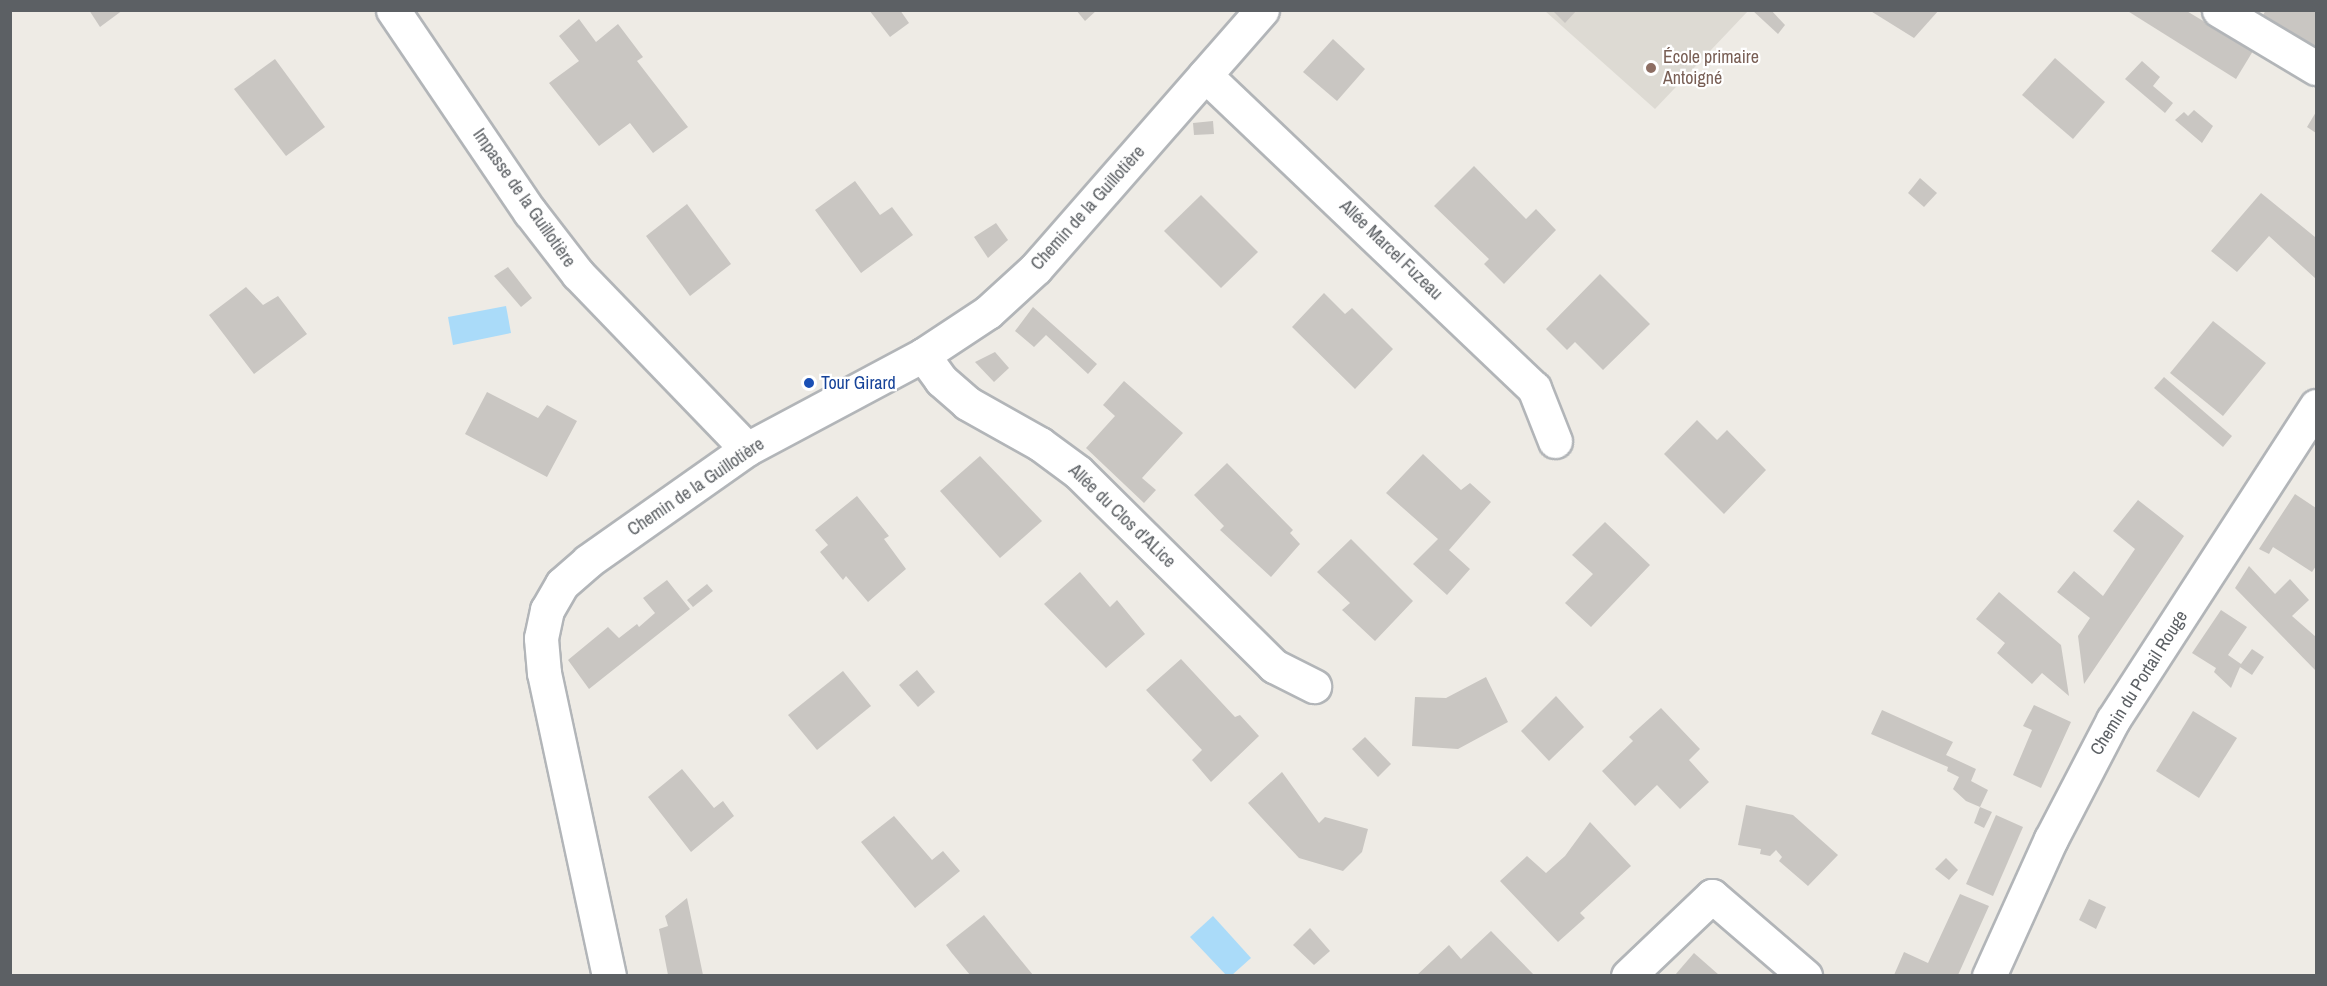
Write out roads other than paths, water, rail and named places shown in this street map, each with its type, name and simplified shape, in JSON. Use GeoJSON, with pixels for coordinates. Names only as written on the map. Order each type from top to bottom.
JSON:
{"type":"FeatureCollection","features":[{"type":"Feature","properties":{"kind":"street","name":"Impasse de la Guillotière"},"geometry":{"type":"LineString","coordinates":[[393,10],[530,212],[578,274],[747,449]]}},
{"type":"Feature","properties":{"kind":"street","name":"Chemin de la Guillotière"},"geometry":{"type":"LineString","coordinates":[[609,975],[544,673],[541,638],[547,610],[562,584],[588,561],[747,449],[923,355],[988,312],[1036,268],[1262,10]]}},
{"type":"Feature","properties":{"kind":"street"},"geometry":{"type":"LineString","coordinates":[[2219,10],[2316,68]]}},
{"type":"Feature","properties":{"kind":"street","name":"Allée Marcel Fuzeau"},"geometry":{"type":"LineString","coordinates":[[1205,75],[1534,388],[1555,441]]}},
{"type":"Feature","properties":{"kind":"street","name":"Allée du Clos d'ALice"},"geometry":{"type":"LineString","coordinates":[[923,355],[941,380],[967,403],[1060,457],[1274,666],[1314,686]]}},
{"type":"Feature","properties":{"kind":"street","name":"Chemin du Portail Rouge"},"geometry":{"type":"LineString","coordinates":[[1989,975],[2051,839],[2113,720],[2316,406]]}},
{"type":"Feature","properties":{"kind":"street"},"geometry":{"type":"LineString","coordinates":[[1628,975],[1712,896],[1805,975]]}},
{"type":"Feature","properties":{"kind":"water"},"geometry":{"type":"Polygon","coordinates":[[[506,306],[511,333],[453,345],[448,317],[506,306]]]}},
{"type":"Feature","properties":{"kind":"water"},"geometry":{"type":"Polygon","coordinates":[[[1213,916],[1251,958],[1232,975],[1226,975],[1190,937],[1213,916]]]}},
{"type":"Feature","properties":{"kind":"place","name":"École primaire Antoigné"},"geometry":{"type":"Point","coordinates":[1651,68]}},
{"type":"Feature","properties":{"kind":"place","name":"Tour Girard"},"geometry":{"type":"Point","coordinates":[809,383]}}]}
